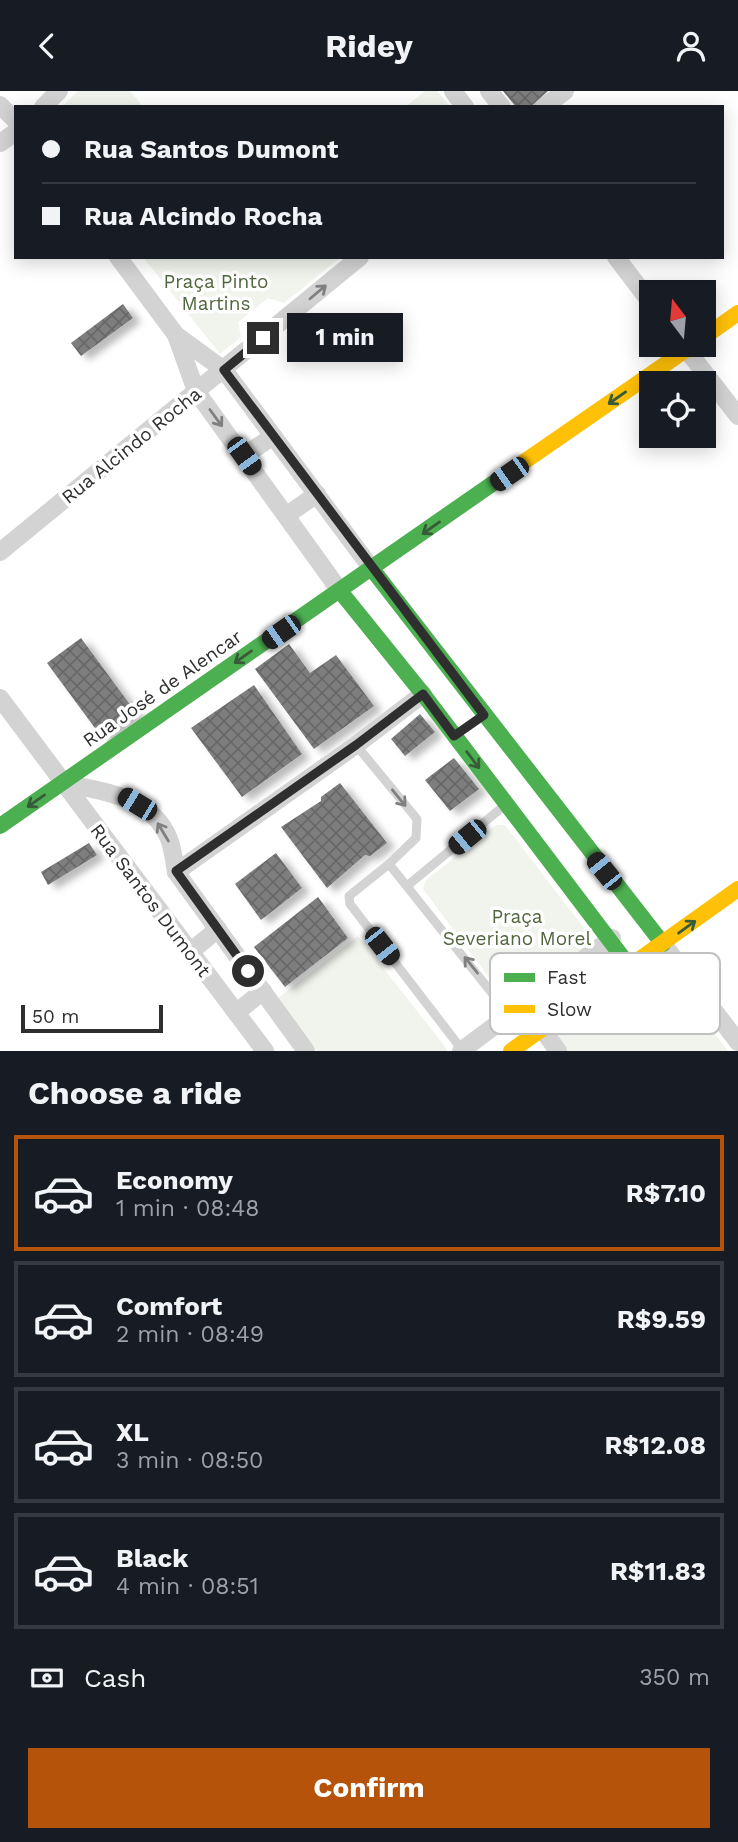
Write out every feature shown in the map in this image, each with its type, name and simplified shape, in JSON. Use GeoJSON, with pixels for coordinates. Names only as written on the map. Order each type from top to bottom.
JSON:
{"type":"FeatureCollection","features":[{"type":"Feature","properties":{"kind":"street"},"geometry":{"type":"LineString","coordinates":[[45,105],[60,91]]}},
{"type":"Feature","properties":{"kind":"street"},"geometry":{"type":"LineString","coordinates":[[489,91],[500,105]]}},
{"type":"Feature","properties":{"kind":"street"},"geometry":{"type":"LineString","coordinates":[[547,105],[565,91]]}},
{"type":"Feature","properties":{"kind":"street"},"geometry":{"type":"LineString","coordinates":[[0,105],[14,119]]}},
{"type":"Feature","properties":{"kind":"street"},"geometry":{"type":"LineString","coordinates":[[119,259],[176,335],[196,391],[340,591],[408,647],[574,863],[670,953]]}},
{"type":"Feature","properties":{"kind":"street","name":"Rua Alcindo Rocha"},"geometry":{"type":"LineString","coordinates":[[0,552],[358,259]]}},
{"type":"Feature","properties":{"kind":"street"},"geometry":{"type":"LineString","coordinates":[[618,259],[639,287]]}},
{"type":"Feature","properties":{"kind":"street"},"geometry":{"type":"LineString","coordinates":[[716,329],[738,313]]}},
{"type":"Feature","properties":{"kind":"street"},"geometry":{"type":"LineString","coordinates":[[176,335],[224,370],[372,569],[408,647],[423,694],[469,726],[507,804],[535,812],[574,863],[621,953]]}},
{"type":"Feature","properties":{"kind":"street","name":"Rua José de Alencar"},"geometry":{"type":"LineString","coordinates":[[0,826],[372,569],[671,357]]}},
{"type":"Feature","properties":{"kind":"street"},"geometry":{"type":"LineString","coordinates":[[695,357],[738,416]]}},
{"type":"Feature","properties":{"kind":"street"},"geometry":{"type":"LineString","coordinates":[[244,456],[273,436]]}},
{"type":"Feature","properties":{"kind":"street"},"geometry":{"type":"LineString","coordinates":[[287,515],[317,494]]}},
{"type":"Feature","properties":{"kind":"street"},"geometry":{"type":"LineString","coordinates":[[176,871],[356,745],[423,694]]}},
{"type":"Feature","properties":{"kind":"street","name":"Rua Santos Dumont"},"geometry":{"type":"LineString","coordinates":[[0,698],[265,1051]]}},
{"type":"Feature","properties":{"kind":"street","name":"Rua Santos Dumont"},"geometry":{"type":"LineString","coordinates":[[62,783],[123,796],[151,812],[169,838],[176,871],[306,1051]]}},
{"type":"Feature","properties":{"kind":"street"},"geometry":{"type":"LineString","coordinates":[[650,953],[738,890]]}},
{"type":"Feature","properties":{"kind":"street"},"geometry":{"type":"LineString","coordinates":[[190,951],[218,929]]}},
{"type":"Feature","properties":{"kind":"street"},"geometry":{"type":"LineString","coordinates":[[593,953],[612,939]]}},
{"type":"Feature","properties":{"kind":"street"},"geometry":{"type":"LineString","coordinates":[[237,1012],[263,992]]}},
{"type":"Feature","properties":{"kind":"street"},"geometry":{"type":"LineString","coordinates":[[720,1018],[738,1042]]}},
{"type":"Feature","properties":{"kind":"street"},"geometry":{"type":"LineString","coordinates":[[462,1051],[490,1030]]}},
{"type":"Feature","properties":{"kind":"street"},"geometry":{"type":"LineString","coordinates":[[511,1051],[534,1034]]}},
{"type":"Feature","properties":{"kind":"street"},"geometry":{"type":"LineString","coordinates":[[536,1034],[558,1051]]}},
{"type":"Feature","properties":{"kind":"lane"},"geometry":{"type":"LineString","coordinates":[[356,745],[417,819],[416,838],[389,864],[356,888],[349,896],[350,904],[462,1051]]}},
{"type":"Feature","properties":{"kind":"lane"},"geometry":{"type":"LineString","coordinates":[[407,886],[507,804]]}},
{"type":"Feature","properties":{"kind":"lane"},"geometry":{"type":"LineString","coordinates":[[389,864],[490,989]]}},
{"type":"Feature","properties":{"kind":"green space"},"geometry":{"type":"Polygon","coordinates":[[[78,91],[130,91],[141,105],[64,105],[78,91]]]}},
{"type":"Feature","properties":{"kind":"green space"},"geometry":{"type":"Polygon","coordinates":[[[425,91],[437,91],[448,105],[408,105],[425,91]]]}},
{"type":"Feature","properties":{"kind":"green space","name":"Praça Pinto Martins"},"geometry":{"type":"Polygon","coordinates":[[[145,259],[339,259],[284,303],[268,298],[238,322],[241,337],[220,354],[145,259]]]}},
{"type":"Feature","properties":{"kind":"green space","name":"Praça Severiano Morel"},"geometry":{"type":"Polygon","coordinates":[[[496,825],[505,825],[590,936],[588,949],[583,953],[490,953],[490,979],[423,889],[425,881],[496,825]]]}},
{"type":"Feature","properties":{"kind":"green space"},"geometry":{"type":"Polygon","coordinates":[[[358,936],[447,1051],[317,1051],[277,999],[358,936]]]}},
{"type":"Feature","properties":{"kind":"green space"},"geometry":{"type":"Polygon","coordinates":[[[555,1034],[715,1034],[728,1051],[566,1051],[555,1034]]]}},
{"type":"Feature","properties":{"kind":"building"},"geometry":{"type":"Polygon","coordinates":[[[503,91],[548,91],[532,105],[514,105],[503,91]]]}},
{"type":"Feature","properties":{"kind":"building"},"geometry":{"type":"Polygon","coordinates":[[[123,304],[133,318],[81,356],[71,343],[123,304]]]}},
{"type":"Feature","properties":{"kind":"building"},"geometry":{"type":"Polygon","coordinates":[[[81,638],[137,714],[103,739],[47,663],[81,638]]]}},
{"type":"Feature","properties":{"kind":"building"},"geometry":{"type":"Polygon","coordinates":[[[289,644],[310,673],[336,655],[374,706],[314,749],[255,669],[289,644]]]}},
{"type":"Feature","properties":{"kind":"building"},"geometry":{"type":"Polygon","coordinates":[[[254,685],[302,754],[242,797],[191,728],[254,685]]]}},
{"type":"Feature","properties":{"kind":"building"},"geometry":{"type":"Polygon","coordinates":[[[420,714],[435,732],[405,756],[391,739],[420,714]]]}},
{"type":"Feature","properties":{"kind":"building"},"geometry":{"type":"Polygon","coordinates":[[[454,758],[479,789],[450,811],[425,780],[454,758]]]}},
{"type":"Feature","properties":{"kind":"building"},"geometry":{"type":"Polygon","coordinates":[[[340,783],[387,843],[370,856],[365,855],[327,888],[281,827],[321,801],[321,797],[340,783]]]}},
{"type":"Feature","properties":{"kind":"building"},"geometry":{"type":"Polygon","coordinates":[[[89,843],[97,855],[48,885],[41,872],[89,843]]]}},
{"type":"Feature","properties":{"kind":"building"},"geometry":{"type":"Polygon","coordinates":[[[276,853],[302,888],[261,920],[235,884],[276,853]]]}},
{"type":"Feature","properties":{"kind":"building"},"geometry":{"type":"Polygon","coordinates":[[[318,897],[348,938],[285,987],[254,947],[318,897]]]}},
{"type":"Feature","properties":{"kind":"traffic: fast"},"geometry":{"type":"LineString","coordinates":[[0,826],[505,475]]}},
{"type":"Feature","properties":{"kind":"traffic: fast"},"geometry":{"type":"LineString","coordinates":[[372,569],[663,944]]}},
{"type":"Feature","properties":{"kind":"traffic: fast"},"geometry":{"type":"LineString","coordinates":[[340,591],[423,694],[619,953]]}},
{"type":"Feature","properties":{"kind":"traffic: slow"},"geometry":{"type":"LineString","coordinates":[[716,329],[738,313]]}},
{"type":"Feature","properties":{"kind":"traffic: slow"},"geometry":{"type":"LineString","coordinates":[[505,475],[676,357]]}},
{"type":"Feature","properties":{"kind":"traffic: slow"},"geometry":{"type":"LineString","coordinates":[[648,953],[738,889]]}},
{"type":"Feature","properties":{"kind":"traffic: slow"},"geometry":{"type":"LineString","coordinates":[[511,1051],[535,1034]]}},
{"type":"Feature","properties":{"kind":"route"},"geometry":{"type":"LineString","coordinates":[[248,971],[176,871],[356,745],[423,694],[454,736],[484,715],[224,370],[263,338]]}}]}
